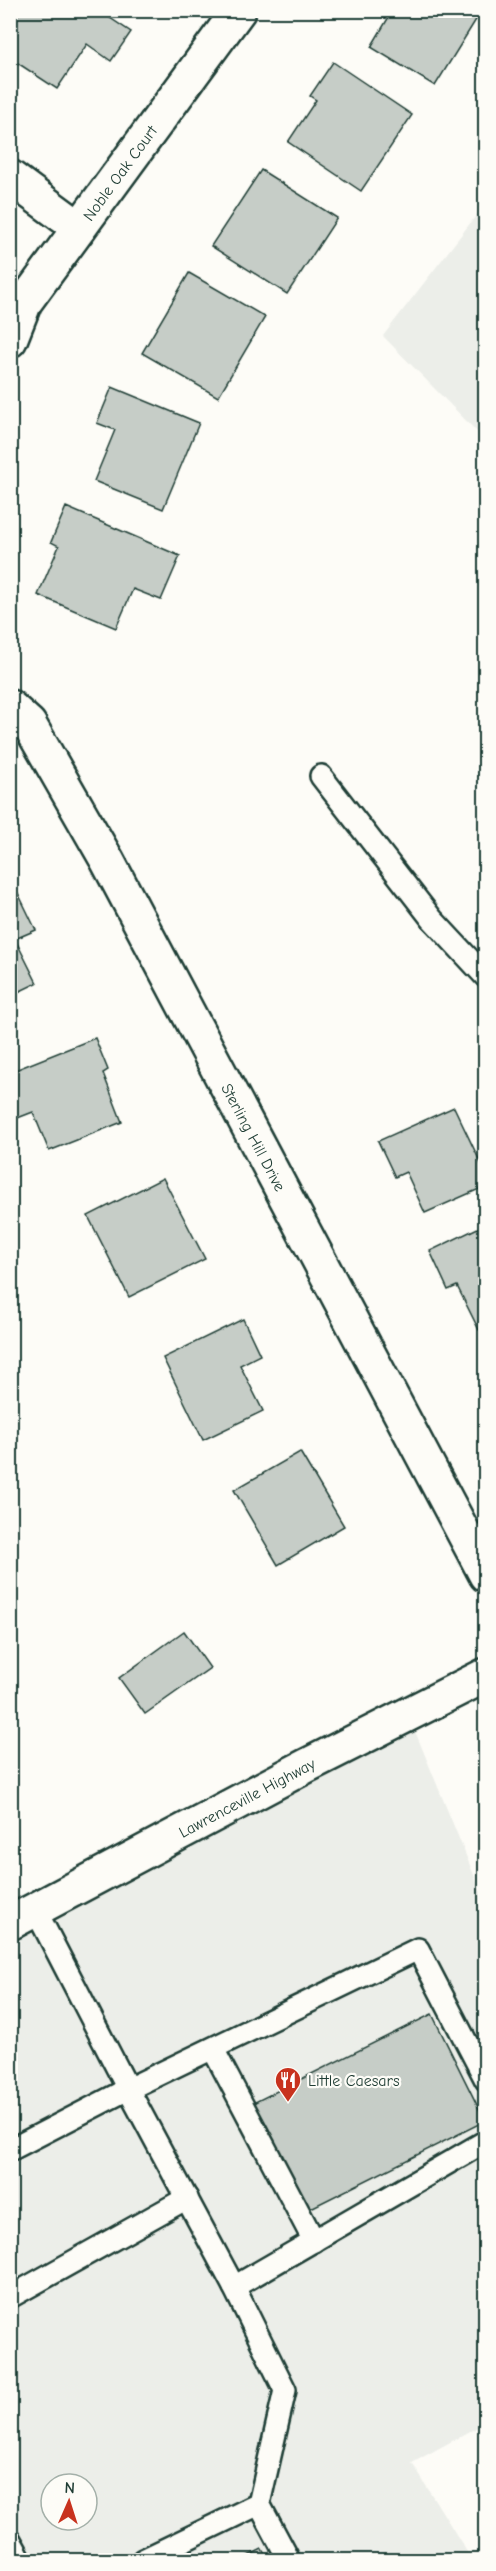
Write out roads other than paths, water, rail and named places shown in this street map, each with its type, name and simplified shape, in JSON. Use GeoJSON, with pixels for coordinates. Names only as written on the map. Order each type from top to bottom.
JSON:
{"type":"FeatureCollection","features":[{"type":"Feature","properties":{"kind":"street","name":"Noble Oak Court"},"geometry":{"type":"LineString","coordinates":[[10,340],[25,302],[239,10]]}},
{"type":"Feature","properties":{"kind":"street"},"geometry":{"type":"LineString","coordinates":[[10,177],[79,228]]}},
{"type":"Feature","properties":{"kind":"street","name":"Sterling Hill Drive"},"geometry":{"type":"LineString","coordinates":[[10,707],[29,724],[107,860],[486,1575]]}},
{"type":"Feature","properties":{"kind":"street","name":"Lawrenceville Highway"},"geometry":{"type":"LineString","coordinates":[[23,1916],[306,1766],[486,1675]]}},
{"type":"Feature","properties":{"kind":"lane"},"geometry":{"type":"LineString","coordinates":[[321,776],[432,918],[486,977]]}},
{"type":"Feature","properties":{"kind":"lane"},"geometry":{"type":"LineString","coordinates":[[23,1916],[128,2089],[234,2287],[285,2390],[259,2504],[289,2560]]}},
{"type":"Feature","properties":{"kind":"lane"},"geometry":{"type":"LineString","coordinates":[[10,2150],[128,2089],[418,1949],[486,2080]]}},
{"type":"Feature","properties":{"kind":"lane"},"geometry":{"type":"LineString","coordinates":[[213,2049],[314,2241]]}},
{"type":"Feature","properties":{"kind":"lane"},"geometry":{"type":"LineString","coordinates":[[234,2287],[486,2141]]}},
{"type":"Feature","properties":{"kind":"lane"},"geometry":{"type":"LineString","coordinates":[[10,2297],[187,2198]]}},
{"type":"Feature","properties":{"kind":"lane"},"geometry":{"type":"LineString","coordinates":[[143,2560],[259,2504]]}},
{"type":"Feature","properties":{"kind":"lane"},"geometry":{"type":"LineString","coordinates":[[10,2540],[21,2560]]}},
{"type":"Feature","properties":{"kind":"place","name":"Little Caesars"},"geometry":{"type":"Point","coordinates":[288,2103]}}]}
